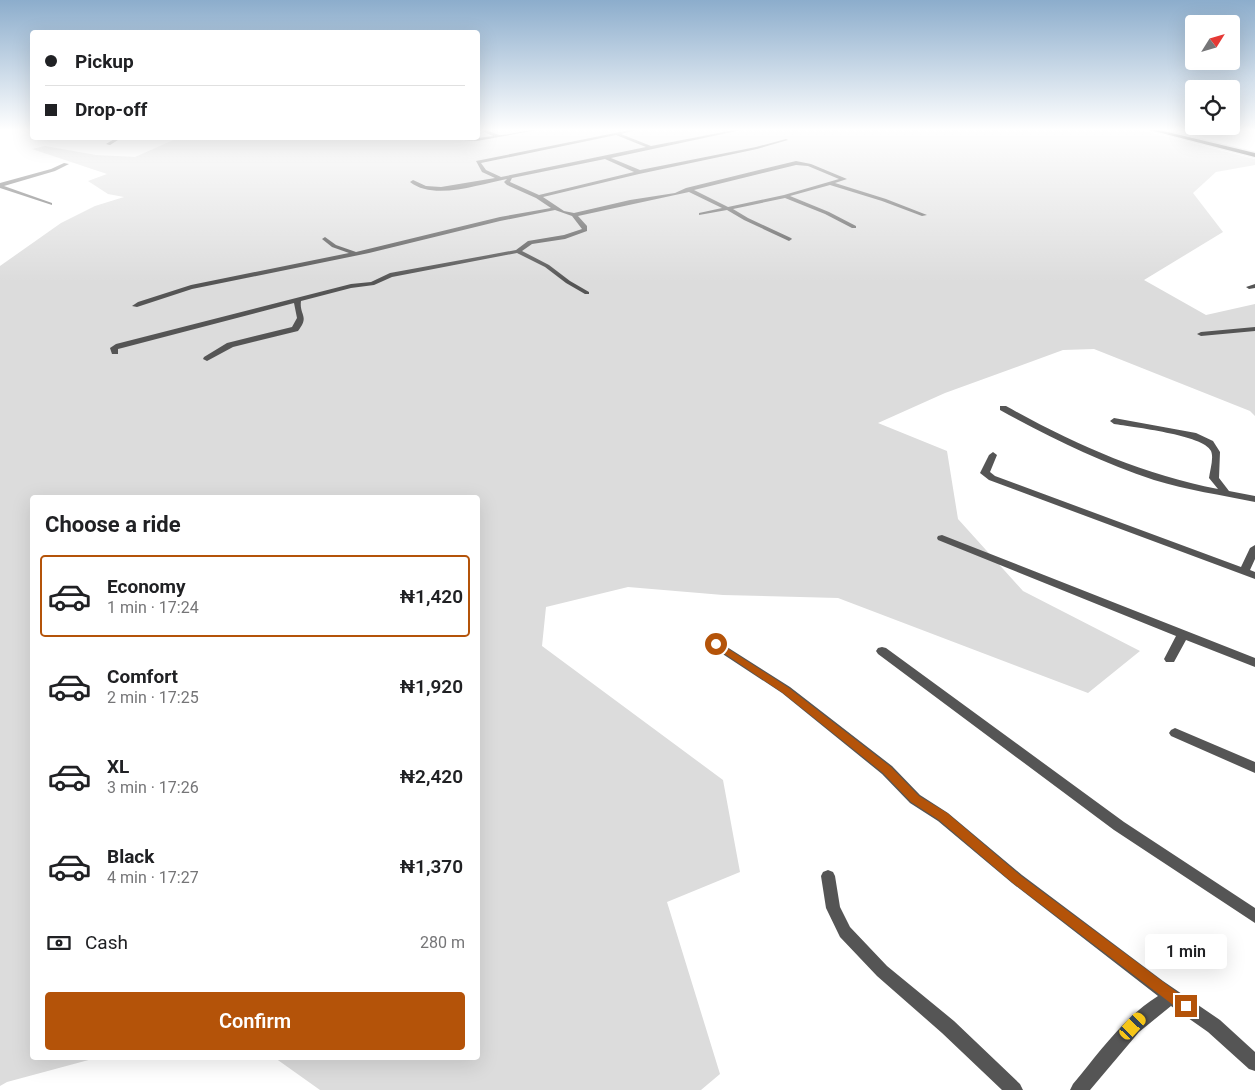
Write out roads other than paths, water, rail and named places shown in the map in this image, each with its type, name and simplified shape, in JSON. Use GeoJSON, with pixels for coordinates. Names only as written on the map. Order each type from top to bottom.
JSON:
{"type":"FeatureCollection","features":[{"type":"Feature","properties":{"kind":"street"},"geometry":{"type":"LineString","coordinates":[[0,186],[17,181]]}},
{"type":"Feature","properties":{"kind":"street"},"geometry":{"type":"LineString","coordinates":[[413,182],[427,188],[439,190],[490,181]]}},
{"type":"Feature","properties":{"kind":"street"},"geometry":{"type":"LineString","coordinates":[[509,181],[510,184],[538,197],[554,209],[574,215],[676,194],[688,189],[724,181]]}},
{"type":"Feature","properties":{"kind":"street"},"geometry":{"type":"LineString","coordinates":[[538,197],[603,181]]}},
{"type":"Feature","properties":{"kind":"street"},"geometry":{"type":"LineString","coordinates":[[701,214],[785,196],[815,186],[832,184],[840,181]]}},
{"type":"Feature","properties":{"kind":"street"},"geometry":{"type":"LineString","coordinates":[[832,184],[924,215]]}},
{"type":"Feature","properties":{"kind":"street"},"geometry":{"type":"LineString","coordinates":[[0,186],[50,204]]}},
{"type":"Feature","properties":{"kind":"street"},"geometry":{"type":"LineString","coordinates":[[688,189],[700,197],[730,209],[788,239]]}},
{"type":"Feature","properties":{"kind":"street"},"geometry":{"type":"LineString","coordinates":[[785,196],[834,216],[854,227]]}},
{"type":"Feature","properties":{"kind":"street"},"geometry":{"type":"LineString","coordinates":[[134,306],[192,287],[354,253],[500,219],[554,209]]}},
{"type":"Feature","properties":{"kind":"street"},"geometry":{"type":"LineString","coordinates":[[115,352],[114,348],[119,346],[351,286],[372,284],[390,275],[518,251],[530,242],[565,237],[585,230],[584,226],[574,215]]}},
{"type":"Feature","properties":{"kind":"street"},"geometry":{"type":"LineString","coordinates":[[324,239],[334,246],[354,253]]}},
{"type":"Feature","properties":{"kind":"street"},"geometry":{"type":"LineString","coordinates":[[518,251],[547,266],[568,282],[587,293]]}},
{"type":"Feature","properties":{"kind":"street"},"geometry":{"type":"LineString","coordinates":[[207,360],[230,345],[295,329],[301,323],[302,315],[297,306],[298,300]]}},
{"type":"Feature","properties":{"kind":"street"},"geometry":{"type":"LineString","coordinates":[[1201,334],[1255,329]]}},
{"type":"Feature","properties":{"kind":"street"},"geometry":{"type":"LineString","coordinates":[[1002,408],[1040,429],[1124,466],[1160,478],[1255,499]]}},
{"type":"Feature","properties":{"kind":"street"},"geometry":{"type":"LineString","coordinates":[[1114,421],[1205,439],[1216,452],[1214,478],[1226,494]]}},
{"type":"Feature","properties":{"kind":"street"},"geometry":{"type":"LineString","coordinates":[[993,455],[985,473],[992,478],[1255,576]]}},
{"type":"Feature","properties":{"kind":"street"},"geometry":{"type":"LineString","coordinates":[[942,538],[1255,663]]}},
{"type":"Feature","properties":{"kind":"street"},"geometry":{"type":"LineString","coordinates":[[1244,572],[1255,548]]}},
{"type":"Feature","properties":{"kind":"street"},"geometry":{"type":"LineString","coordinates":[[1170,659],[1183,634]]}},
{"type":"Feature","properties":{"kind":"street"},"geometry":{"type":"LineString","coordinates":[[716,644],[786,690],[887,770],[915,799],[943,817],[1017,879],[1214,1026],[1255,1062]]}},
{"type":"Feature","properties":{"kind":"street"},"geometry":{"type":"LineString","coordinates":[[882,651],[1120,826],[1255,916]]}},
{"type":"Feature","properties":{"kind":"street"},"geometry":{"type":"LineString","coordinates":[[1175,733],[1255,768]]}},
{"type":"Feature","properties":{"kind":"street"},"geometry":{"type":"LineString","coordinates":[[828,876],[833,908],[845,932],[882,971],[948,1027],[1014,1090]]}},
{"type":"Feature","properties":{"kind":"street"},"geometry":{"type":"LineString","coordinates":[[1079,1090],[1142,1017],[1155,1005],[1172,996]]}}]}
